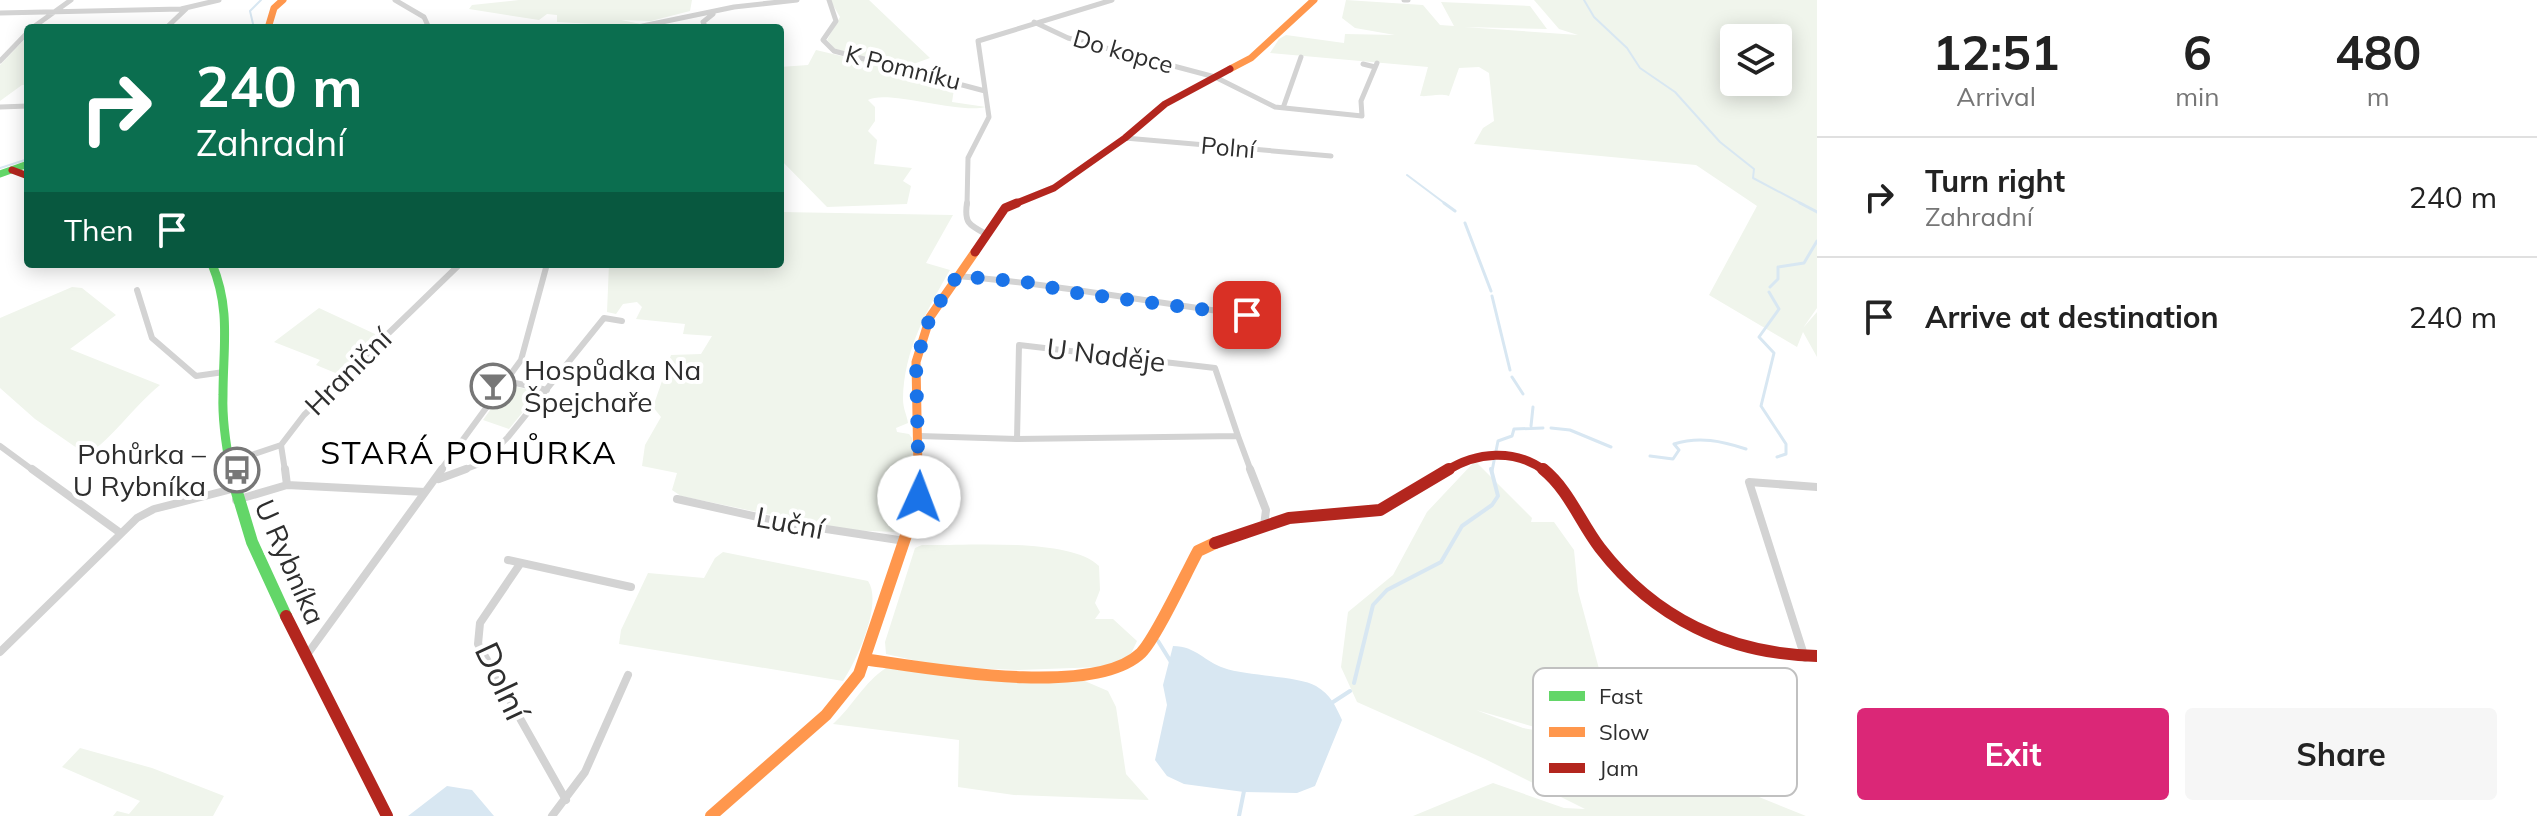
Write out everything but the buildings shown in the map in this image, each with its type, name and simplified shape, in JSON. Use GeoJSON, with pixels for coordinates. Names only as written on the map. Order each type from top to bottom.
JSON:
{"type":"FeatureCollection","features":[{"type":"Feature","properties":{"kind":"street"},"geometry":{"type":"LineString","coordinates":[[38,24],[71,0]]}},
{"type":"Feature","properties":{"kind":"street"},"geometry":{"type":"LineString","coordinates":[[0,13],[188,8],[219,0]]}},
{"type":"Feature","properties":{"kind":"street"},"geometry":{"type":"LineString","coordinates":[[269,24],[274,8],[282,0]]}},
{"type":"Feature","properties":{"kind":"street"},"geometry":{"type":"LineString","coordinates":[[395,0],[424,17],[427,24]]}},
{"type":"Feature","properties":{"kind":"street"},"geometry":{"type":"LineString","coordinates":[[653,24],[745,3],[797,0]]}},
{"type":"Feature","properties":{"kind":"street","name":"K Pomníku"},"geometry":{"type":"LineString","coordinates":[[829,0],[836,21],[823,40],[834,51],[985,91]]}},
{"type":"Feature","properties":{"kind":"street"},"geometry":{"type":"LineString","coordinates":[[986,234],[968,225],[964,216],[970,201],[968,154],[988,126],[978,41],[1112,0]]}},
{"type":"Feature","properties":{"kind":"street"},"geometry":{"type":"LineString","coordinates":[[711,816],[826,715],[848,691],[864,659],[919,497],[916,362],[921,342],[930,317],[1005,208],[1054,188],[1125,138],[1165,104],[1256,54],[1314,0]]}},
{"type":"Feature","properties":{"kind":"street"},"geometry":{"type":"LineString","coordinates":[[170,24],[188,8]]}},
{"type":"Feature","properties":{"kind":"street"},"geometry":{"type":"LineString","coordinates":[[704,24],[719,11]]}},
{"type":"Feature","properties":{"kind":"street","name":"Do kopce"},"geometry":{"type":"LineString","coordinates":[[1034,22],[1068,38],[1215,77],[1262,102],[1362,119],[1361,101],[1376,65],[1363,64]]}},
{"type":"Feature","properties":{"kind":"street"},"geometry":{"type":"LineString","coordinates":[[0,61],[24,36]]}},
{"type":"Feature","properties":{"kind":"street"},"geometry":{"type":"LineString","coordinates":[[1283,108],[1301,57]]}},
{"type":"Feature","properties":{"kind":"street"},"geometry":{"type":"LineString","coordinates":[[0,107],[24,106]]}},
{"type":"Feature","properties":{"kind":"street"},"geometry":{"type":"LineString","coordinates":[[0,114],[16,107]]}},
{"type":"Feature","properties":{"kind":"street","name":"Polní"},"geometry":{"type":"LineString","coordinates":[[1125,138],[1331,156]]}},
{"type":"Feature","properties":{"kind":"street"},"geometry":{"type":"LineString","coordinates":[[0,174],[24,166]]}},
{"type":"Feature","properties":{"kind":"street"},"geometry":{"type":"LineString","coordinates":[[12,170],[24,174]]}},
{"type":"Feature","properties":{"kind":"street","name":"U Rybníka"},"geometry":{"type":"LineString","coordinates":[[214,268],[224,288],[228,316],[224,372],[228,463],[234,495],[254,554],[387,816]]}},
{"type":"Feature","properties":{"kind":"street","name":"Hraniční"},"geometry":{"type":"LineString","coordinates":[[281,445],[304,415],[456,268]]}},
{"type":"Feature","properties":{"kind":"street"},"geometry":{"type":"LineString","coordinates":[[306,656],[521,360],[545,268]]}},
{"type":"Feature","properties":{"kind":"street"},"geometry":{"type":"LineString","coordinates":[[957,276],[1026,282],[1077,293],[1247,315],[1252,312],[1248,285]]}},
{"type":"Feature","properties":{"kind":"street"},"geometry":{"type":"LineString","coordinates":[[137,290],[143,299],[152,338],[173,358],[196,376],[224,372]]}},
{"type":"Feature","properties":{"kind":"street"},"geometry":{"type":"LineString","coordinates":[[436,480],[482,463],[547,390],[604,318],[622,321]]}},
{"type":"Feature","properties":{"kind":"street","name":"U Naděje"},"geometry":{"type":"LineString","coordinates":[[1017,439],[1019,345],[1215,368],[1266,510],[1264,526]]}},
{"type":"Feature","properties":{"kind":"street"},"geometry":{"type":"LineString","coordinates":[[506,381],[547,390]]}},
{"type":"Feature","properties":{"kind":"street"},"geometry":{"type":"LineString","coordinates":[[919,436],[1017,439],[1238,436]]}},
{"type":"Feature","properties":{"kind":"street"},"geometry":{"type":"LineString","coordinates":[[228,463],[281,445],[287,485]]}},
{"type":"Feature","properties":{"kind":"street"},"geometry":{"type":"LineString","coordinates":[[0,446],[119,532]]}},
{"type":"Feature","properties":{"kind":"street"},"geometry":{"type":"LineString","coordinates":[[864,659],[944,670],[1108,675],[1135,661],[1198,551],[1264,526],[1314,513],[1377,512],[1469,456],[1495,454],[1544,467],[1566,485],[1598,547],[1646,597],[1719,642],[1765,655],[1811,657],[1749,482],[1817,487]]}},
{"type":"Feature","properties":{"kind":"street"},"geometry":{"type":"LineString","coordinates":[[0,652],[119,532],[154,509],[287,485],[425,492]]}},
{"type":"Feature","properties":{"kind":"street","name":"Luční"},"geometry":{"type":"LineString","coordinates":[[677,499],[780,522],[905,541]]}},
{"type":"Feature","properties":{"kind":"street"},"geometry":{"type":"LineString","coordinates":[[508,560],[631,587]]}},
{"type":"Feature","properties":{"kind":"street","name":"Dolní"},"geometry":{"type":"LineString","coordinates":[[520,564],[480,623],[478,644],[566,800]]}},
{"type":"Feature","properties":{"kind":"street"},"geometry":{"type":"LineString","coordinates":[[552,816],[585,772],[628,675]]}},
{"type":"Feature","properties":{"kind":"shaded area"},"geometry":{"type":"Polygon","coordinates":[[[519,0],[692,0],[690,11],[651,21],[621,20],[641,24],[557,22],[557,15],[547,14],[539,20],[469,9],[472,5],[519,0]]]}},
{"type":"Feature","properties":{"kind":"shaded area"},"geometry":{"type":"Polygon","coordinates":[[[830,0],[869,0],[930,58],[905,67],[835,49],[827,40],[840,17],[830,0]]]}},
{"type":"Feature","properties":{"kind":"shaded area"},"geometry":{"type":"Polygon","coordinates":[[[1346,0],[1423,5],[1440,25],[1454,26],[1441,2],[1530,6],[1547,29],[1464,27],[1578,35],[1559,29],[1534,0],[1817,0],[1817,308],[1803,328],[1817,312],[1817,357],[1803,332],[1797,347],[1709,295],[1757,206],[1696,165],[1474,144],[1483,128],[1494,121],[1489,73],[1479,67],[1459,68],[1449,96],[1420,96],[1428,67],[1270,53],[1279,39],[1286,35],[1344,43],[1345,34],[1395,35],[1355,28],[1342,18],[1346,0]]]}},
{"type":"Feature","properties":{"kind":"shaded area"},"geometry":{"type":"Polygon","coordinates":[[[24,40],[24,85],[0,101],[0,65],[24,40]]]}},
{"type":"Feature","properties":{"kind":"shaded area"},"geometry":{"type":"Polygon","coordinates":[[[816,50],[955,83],[952,102],[986,107],[958,107],[890,97],[868,100],[875,107],[875,121],[868,131],[877,140],[874,164],[912,168],[903,181],[911,186],[907,204],[827,207],[784,163],[784,67],[808,65],[816,50]]]}},
{"type":"Feature","properties":{"kind":"shaded area"},"geometry":{"type":"Polygon","coordinates":[[[784,212],[953,215],[926,263],[950,270],[925,316],[907,364],[903,399],[908,423],[896,428],[897,432],[909,434],[912,438],[915,478],[909,478],[912,487],[897,532],[843,530],[681,496],[672,490],[677,473],[642,466],[645,445],[661,417],[653,407],[671,355],[701,354],[712,336],[683,334],[685,324],[636,319],[642,307],[637,302],[623,304],[616,314],[607,312],[609,268],[784,268],[784,212]]]}},
{"type":"Feature","properties":{"kind":"shaded area"},"geometry":{"type":"Polygon","coordinates":[[[72,287],[82,288],[116,315],[70,349],[160,385],[87,455],[35,419],[0,388],[0,318],[72,287]]]}},
{"type":"Feature","properties":{"kind":"shaded area"},"geometry":{"type":"Polygon","coordinates":[[[319,308],[375,334],[376,339],[338,374],[316,365],[320,360],[274,342],[319,308]]]}},
{"type":"Feature","properties":{"kind":"shaded area"},"geometry":{"type":"Polygon","coordinates":[[[508,385],[539,392],[509,429],[483,420],[508,385]]]}},
{"type":"Feature","properties":{"kind":"shaded area"},"geometry":{"type":"Polygon","coordinates":[[[1475,461],[1532,518],[1531,522],[1554,522],[1574,550],[1578,591],[1599,668],[1533,668],[1533,727],[1476,710],[1533,730],[1533,783],[1357,702],[1341,667],[1348,612],[1393,575],[1427,512],[1475,461]]]}},
{"type":"Feature","properties":{"kind":"shaded area"},"geometry":{"type":"Polygon","coordinates":[[[922,545],[1015,545],[1065,551],[1085,557],[1099,566],[1100,590],[1095,603],[1100,612],[1095,619],[1113,619],[1137,641],[1129,658],[1101,667],[1018,670],[944,667],[886,654],[885,642],[915,548],[922,545]]]}},
{"type":"Feature","properties":{"kind":"shaded area"},"geometry":{"type":"Polygon","coordinates":[[[723,552],[868,581],[872,591],[870,617],[861,646],[843,681],[619,644],[621,630],[648,573],[704,578],[715,558],[723,552]]]}},
{"type":"Feature","properties":{"kind":"shaded area"},"geometry":{"type":"Polygon","coordinates":[[[1173,646],[1194,651],[1224,668],[1308,683],[1325,693],[1342,720],[1315,786],[1297,793],[1244,792],[1184,784],[1167,776],[1155,760],[1167,705],[1163,685],[1173,646]]]}},
{"type":"Feature","properties":{"kind":"shaded area"},"geometry":{"type":"Polygon","coordinates":[[[886,668],[1080,679],[1108,691],[1116,707],[1126,774],[1149,800],[1014,795],[958,787],[959,740],[833,724],[871,680],[886,668]]]}},
{"type":"Feature","properties":{"kind":"shaded area"},"geometry":{"type":"Polygon","coordinates":[[[80,748],[152,768],[224,796],[213,816],[113,816],[117,811],[129,814],[140,801],[62,767],[80,748]]]}},
{"type":"Feature","properties":{"kind":"shaded area"},"geometry":{"type":"Polygon","coordinates":[[[1493,783],[1564,808],[1585,809],[1559,796],[1757,796],[1806,816],[1413,816],[1493,783]]]}},
{"type":"Feature","properties":{"kind":"shaded area"},"geometry":{"type":"Polygon","coordinates":[[[447,786],[472,790],[494,816],[408,816],[447,786]]]}},
{"type":"Feature","properties":{"kind":"waterway"},"geometry":{"type":"LineString","coordinates":[[253,24],[250,11],[261,0]]}},
{"type":"Feature","properties":{"kind":"waterway"},"geometry":{"type":"LineString","coordinates":[[1584,0],[1594,17],[1627,48],[1640,68],[1675,92],[1720,142],[1754,169],[1753,178],[1804,205]]}},
{"type":"Feature","properties":{"kind":"waterway"},"geometry":{"type":"LineString","coordinates":[[0,168],[24,160]]}},
{"type":"Feature","properties":{"kind":"waterway"},"geometry":{"type":"LineString","coordinates":[[1407,175],[1447,205]]}},
{"type":"Feature","properties":{"kind":"waterway"},"geometry":{"type":"LineString","coordinates":[[1444,203],[1455,211]]}},
{"type":"Feature","properties":{"kind":"waterway"},"geometry":{"type":"LineString","coordinates":[[1800,203],[1817,212]]}},
{"type":"Feature","properties":{"kind":"waterway"},"geometry":{"type":"LineString","coordinates":[[1465,223],[1491,291]]}},
{"type":"Feature","properties":{"kind":"waterway"},"geometry":{"type":"LineString","coordinates":[[1770,287],[1778,279],[1778,267],[1804,263],[1817,241]]}},
{"type":"Feature","properties":{"kind":"waterway"},"geometry":{"type":"LineString","coordinates":[[1769,292],[1779,309],[1759,337],[1774,353],[1761,406],[1786,444],[1786,454],[1777,457]]}},
{"type":"Feature","properties":{"kind":"waterway"},"geometry":{"type":"LineString","coordinates":[[1492,296],[1510,370]]}},
{"type":"Feature","properties":{"kind":"waterway"},"geometry":{"type":"LineString","coordinates":[[1512,377],[1523,394]]}},
{"type":"Feature","properties":{"kind":"waterway"},"geometry":{"type":"LineString","coordinates":[[1531,426],[1533,407]]}},
{"type":"Feature","properties":{"kind":"waterway"},"geometry":{"type":"LineString","coordinates":[[1492,471],[1498,441],[1512,436],[1514,429],[1543,428]]}},
{"type":"Feature","properties":{"kind":"waterway"},"geometry":{"type":"LineString","coordinates":[[1551,428],[1570,430],[1611,447]]}},
{"type":"Feature","properties":{"kind":"waterway"},"geometry":{"type":"LineString","coordinates":[[1650,456],[1673,459],[1679,450],[1674,444],[1692,440],[1719,442],[1746,449]]}},
{"type":"Feature","properties":{"kind":"waterway"},"geometry":{"type":"LineString","coordinates":[[1354,683],[1373,605],[1387,590],[1441,562],[1462,526],[1492,505],[1498,496],[1491,469]]}},
{"type":"Feature","properties":{"kind":"waterway"},"geometry":{"type":"LineString","coordinates":[[1158,641],[1171,662]]}},
{"type":"Feature","properties":{"kind":"waterway"},"geometry":{"type":"LineString","coordinates":[[1330,704],[1350,691]]}},
{"type":"Feature","properties":{"kind":"waterway"},"geometry":{"type":"LineString","coordinates":[[1239,816],[1244,791]]}},
{"type":"Feature","properties":{"kind":"traffic: fast"},"geometry":{"type":"LineString","coordinates":[[0,174],[24,165]]}},
{"type":"Feature","properties":{"kind":"traffic: fast"},"geometry":{"type":"LineString","coordinates":[[214,268],[225,302],[223,414],[236,495],[252,542],[286,616]]}},
{"type":"Feature","properties":{"kind":"traffic: slow"},"geometry":{"type":"LineString","coordinates":[[269,24],[274,8],[283,0]]}},
{"type":"Feature","properties":{"kind":"traffic: slow"},"geometry":{"type":"LineString","coordinates":[[1230,69],[1251,58],[1314,0]]}},
{"type":"Feature","properties":{"kind":"traffic: slow"},"geometry":{"type":"LineString","coordinates":[[711,816],[826,715],[859,674],[919,497],[916,362],[930,317],[975,252]]}},
{"type":"Feature","properties":{"kind":"traffic: slow"},"geometry":{"type":"LineString","coordinates":[[864,659],[1010,676],[1090,674],[1121,666],[1142,652],[1198,551],[1215,543]]}},
{"type":"Feature","properties":{"kind":"traffic: jam"},"geometry":{"type":"LineString","coordinates":[[975,252],[1005,208],[1054,188],[1125,138],[1165,104],[1230,69]]}},
{"type":"Feature","properties":{"kind":"traffic: jam"},"geometry":{"type":"LineString","coordinates":[[12,170],[24,174]]}},
{"type":"Feature","properties":{"kind":"traffic: jam"},"geometry":{"type":"LineString","coordinates":[[1215,543],[1289,518],[1322,513],[1364,514],[1380,510],[1454,466],[1486,455],[1504,455],[1540,467],[1553,477],[1619,572],[1668,613],[1695,629],[1754,650],[1817,656]]}},
{"type":"Feature","properties":{"kind":"traffic: jam"},"geometry":{"type":"LineString","coordinates":[[286,616],[387,816]]}},
{"type":"Feature","properties":{"kind":"place","name":"Hospůdka Na Špejchaře"},"geometry":{"type":"Point","coordinates":[493,386]}},
{"type":"Feature","properties":{"kind":"place","name":"Pohůrka – U Rybníka"},"geometry":{"type":"Point","coordinates":[237,470]}},
{"type":"Feature","properties":{"kind":"district","name":"STARÁ POHŮRKA"},"geometry":{"type":"Point","coordinates":[469,453]}},
{"type":"Feature","properties":{"kind":"route"},"geometry":{"type":"LineString","coordinates":[[919,497],[921,468],[916,362],[930,317],[957,276],[1026,282],[1077,293],[1247,315]]}}]}
